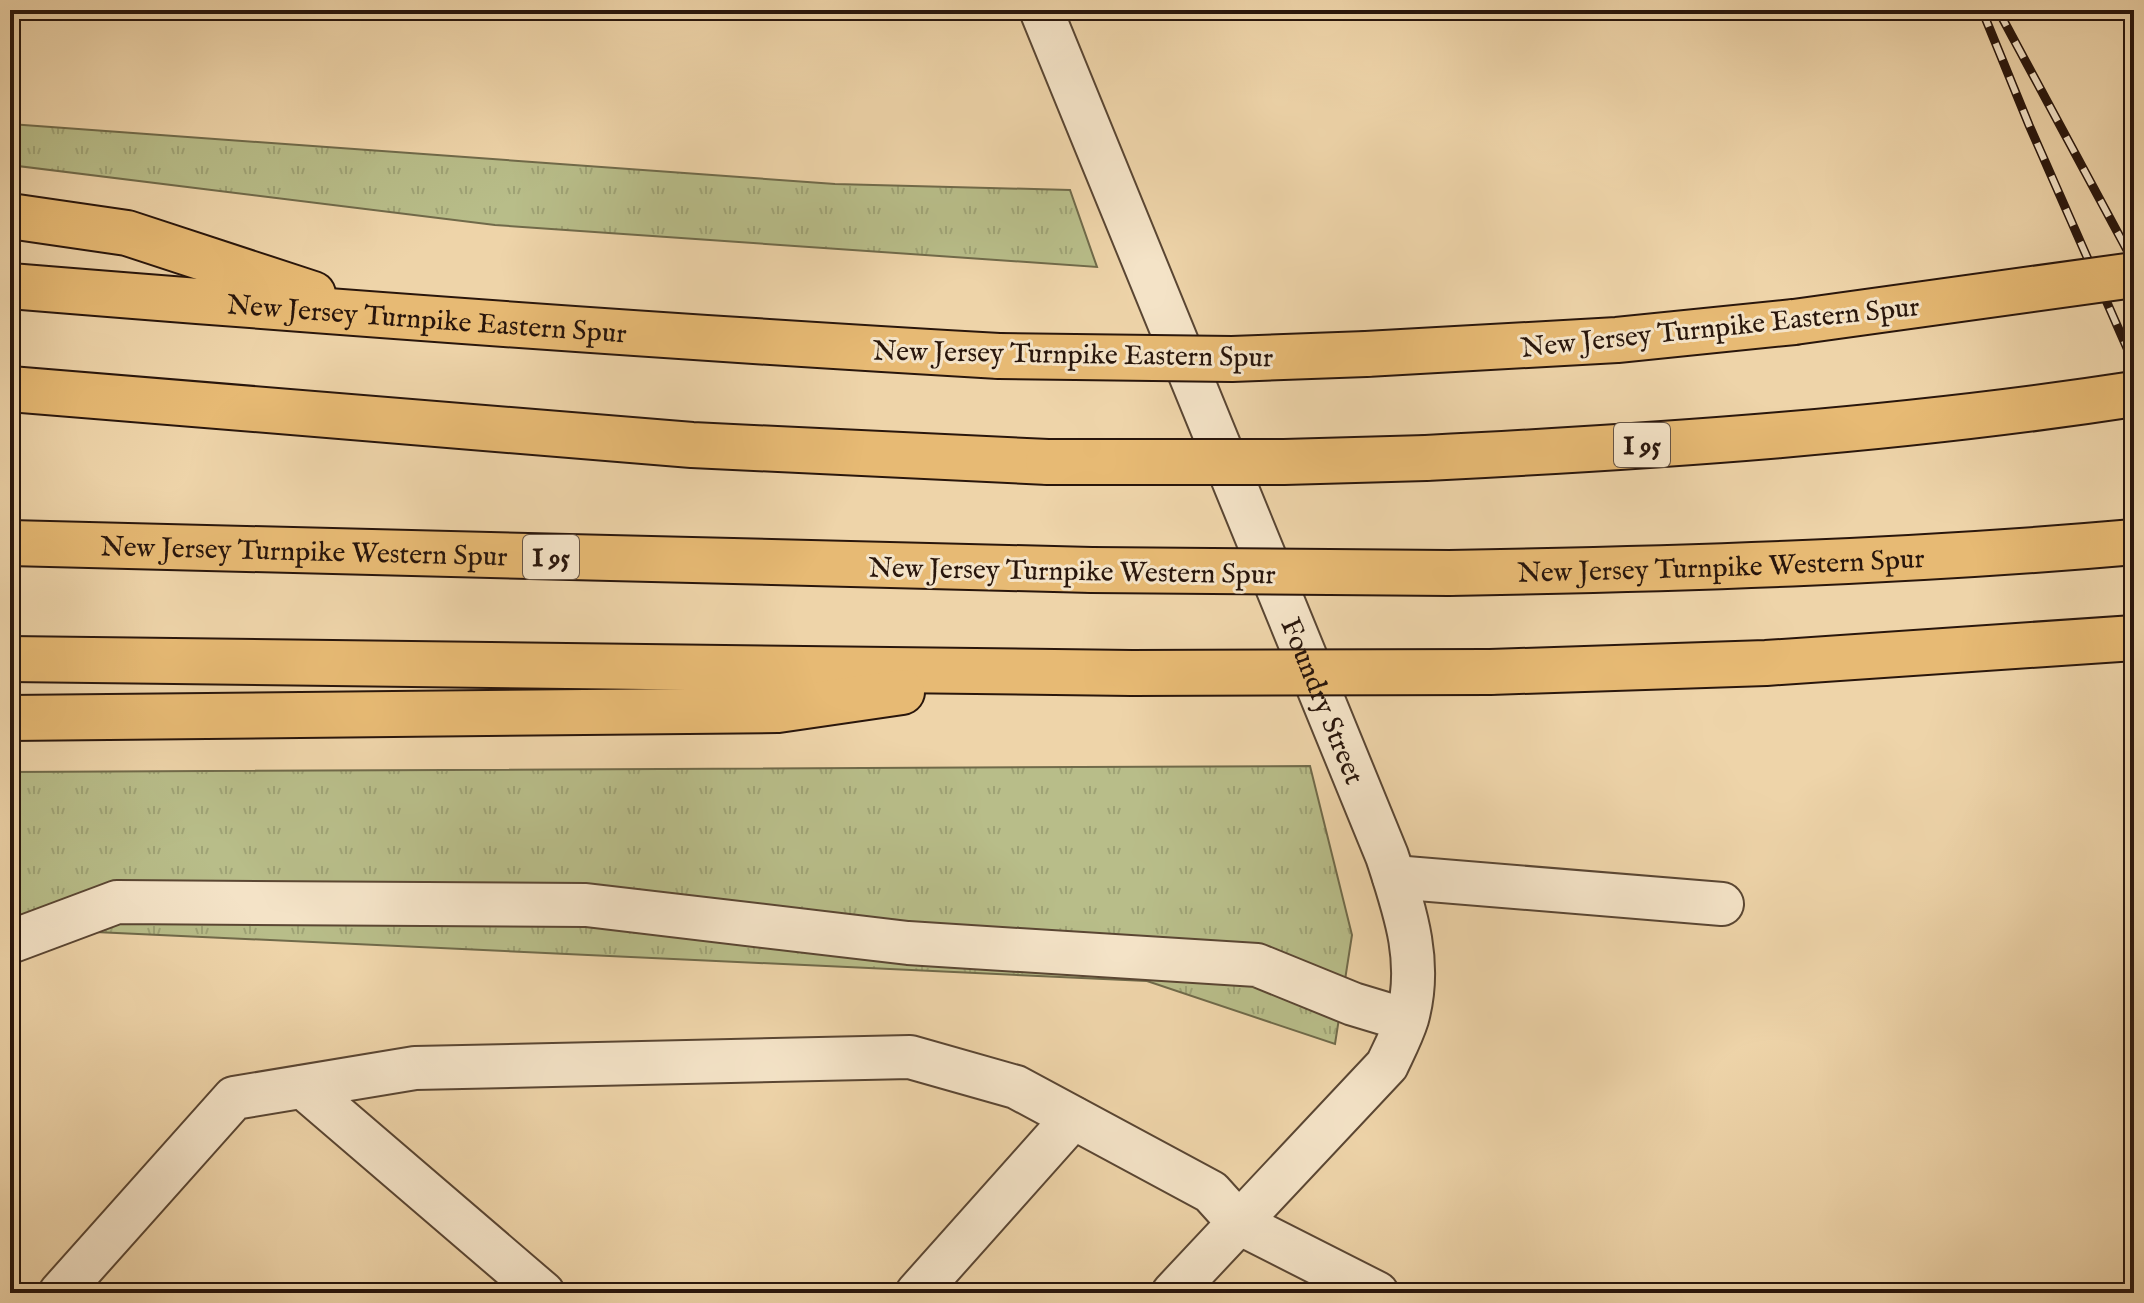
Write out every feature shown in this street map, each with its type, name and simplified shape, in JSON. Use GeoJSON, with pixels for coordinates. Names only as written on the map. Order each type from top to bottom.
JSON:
{"type":"FeatureCollection","features":[{"type":"Feature","properties":{"kind":"highway"},"geometry":{"type":"LineString","coordinates":[[10,216],[127,233],[380,316]]}},
{"type":"Feature","properties":{"kind":"highway","name":"New Jersey Turnpike Eastern Spur"},"geometry":{"type":"LineString","coordinates":[[10,286],[717,340],[999,356],[1232,359],[1617,340],[1794,322],[2134,275]]}},
{"type":"Feature","properties":{"kind":"highway","name":"I 95"},"geometry":{"type":"LineString","coordinates":[[10,389],[567,437],[796,452],[1048,462],[1269,463],[1596,449],[1857,428],[2134,394]]}},
{"type":"Feature","properties":{"kind":"highway","name":"New Jersey Turnpike Western Spur"},"geometry":{"type":"LineString","coordinates":[[10,543],[1092,570],[1449,573],[1864,561],[2134,542]]}},
{"type":"Feature","properties":{"kind":"highway"},"geometry":{"type":"LineString","coordinates":[[10,659],[1132,673],[1490,672],[1766,663],[2134,638]]}},
{"type":"Feature","properties":{"kind":"highway"},"geometry":{"type":"LineString","coordinates":[[10,718],[778,710],[1036,672]]}},
{"type":"Feature","properties":{"kind":"street","name":"Foundry Street"},"geometry":{"type":"LineString","coordinates":[[1041,10],[1394,877],[1410,930],[1415,975],[1406,1020],[1387,1065],[1173,1293]]}},
{"type":"Feature","properties":{"kind":"street"},"geometry":{"type":"LineString","coordinates":[[1394,877],[1722,904]]}},
{"type":"Feature","properties":{"kind":"street"},"geometry":{"type":"LineString","coordinates":[[10,942],[117,902],[586,905],[908,943],[1257,965],[1353,1004],[1406,1020]]}},
{"type":"Feature","properties":{"kind":"street"},"geometry":{"type":"LineString","coordinates":[[60,1293],[234,1098],[415,1068],[910,1057],[1016,1087],[1211,1192],[1239,1223],[1377,1293]]}},
{"type":"Feature","properties":{"kind":"street"},"geometry":{"type":"LineString","coordinates":[[303,1087],[543,1293]]}},
{"type":"Feature","properties":{"kind":"street"},"geometry":{"type":"LineString","coordinates":[[917,1293],[1073,1118]]}},
{"type":"Feature","properties":{"kind":"green space"},"geometry":{"type":"Polygon","coordinates":[[[10,124],[835,184],[1070,190],[1097,267],[495,225],[10,165],[10,124]]]}},
{"type":"Feature","properties":{"kind":"green space"},"geometry":{"type":"Polygon","coordinates":[[[1310,766],[1352,935],[1335,1044],[1147,981],[10,928],[10,772],[1310,766]]]}},
{"type":"Feature","properties":{"kind":"railway"},"geometry":{"type":"LineString","coordinates":[[1982,10],[2134,364]]}},
{"type":"Feature","properties":{"kind":"railway"},"geometry":{"type":"LineString","coordinates":[[1998,10],[2134,263]]}}]}
